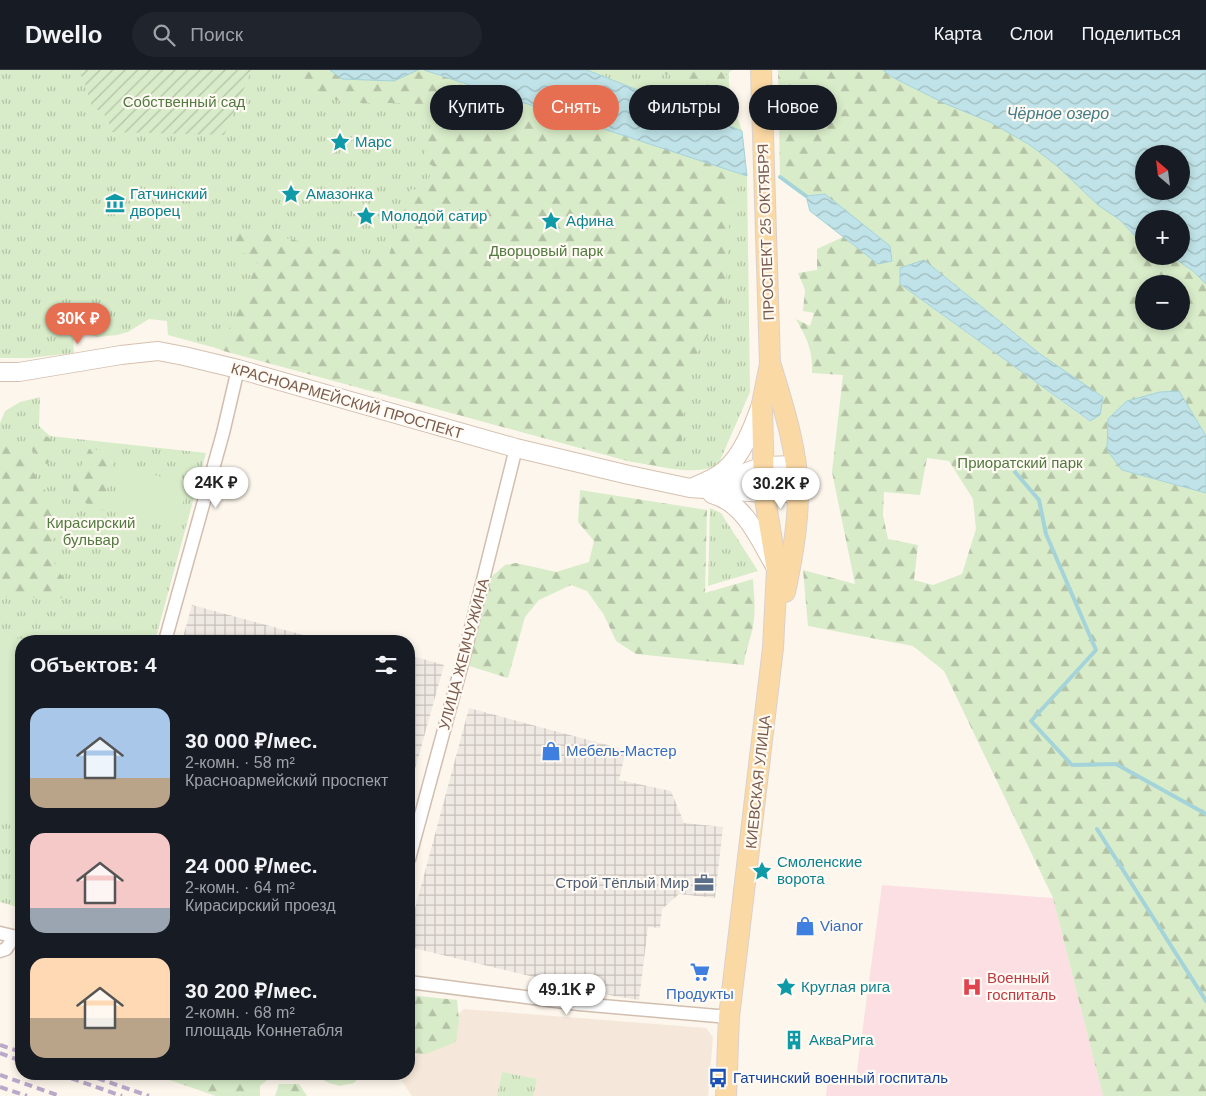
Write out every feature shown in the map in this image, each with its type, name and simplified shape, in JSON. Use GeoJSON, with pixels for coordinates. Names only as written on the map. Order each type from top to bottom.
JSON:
{"type":"FeatureCollection","features":[{"type":"Feature","properties":{"kind":"main road","name":"ПРОСПЕКТ 25 ОКТЯБРЯ"},"geometry":{"type":"LineString","coordinates":[[761,70],[770,364]]}},
{"type":"Feature","properties":{"kind":"main road","name":"КРАСНОАРМЕЙСКИЙ ПРОСПЕКТ"},"geometry":{"type":"LineString","coordinates":[[0,372],[19,372],[121,355],[158,351],[238,370],[516,448],[690,488],[764,493],[798,493]]}},
{"type":"Feature","properties":{"kind":"main road"},"geometry":{"type":"LineString","coordinates":[[690,488],[704,483],[725,470],[740,450],[751,432],[762,404],[770,364]]}},
{"type":"Feature","properties":{"kind":"main road"},"geometry":{"type":"LineString","coordinates":[[770,364],[782,403],[796,465],[798,493],[790,569],[774,648]]}},
{"type":"Feature","properties":{"kind":"main road"},"geometry":{"type":"LineString","coordinates":[[762,404],[764,493],[777,570],[774,648]]}},
{"type":"Feature","properties":{"kind":"main road","name":"КРАСНОАРМЕЙСКИЙ ПРОСПЕКТ"},"geometry":{"type":"LineString","coordinates":[[690,488],[734,477],[763,466],[796,465]]}},
{"type":"Feature","properties":{"kind":"main road"},"geometry":{"type":"LineString","coordinates":[[690,488],[720,496],[734,504],[745,515],[777,570]]}},
{"type":"Feature","properties":{"kind":"main road","name":"КИЕВСКАЯ УЛИЦА"},"geometry":{"type":"LineString","coordinates":[[726,1096],[729,1017],[774,648]]}},
{"type":"Feature","properties":{"kind":"street"},"geometry":{"type":"LineString","coordinates":[[167,635],[223,433],[238,370]]}},
{"type":"Feature","properties":{"kind":"street","name":"УЛИЦА ЖЕМЧУЖИНА"},"geometry":{"type":"LineString","coordinates":[[415,837],[463,660],[516,448]]}},
{"type":"Feature","properties":{"kind":"street"},"geometry":{"type":"LineString","coordinates":[[0,933],[15,937]]}},
{"type":"Feature","properties":{"kind":"street"},"geometry":{"type":"LineString","coordinates":[[0,951],[6,949],[15,941]]}},
{"type":"Feature","properties":{"kind":"street"},"geometry":{"type":"LineString","coordinates":[[415,983],[579,1004],[729,1017]]}},
{"type":"Feature","properties":{"kind":"shaded area"},"geometry":{"type":"Polygon","coordinates":[[[192,605],[304,635],[184,635],[192,605]]]}},
{"type":"Feature","properties":{"kind":"shaded area"},"geometry":{"type":"Polygon","coordinates":[[[415,657],[444,665],[415,769],[415,657]]]}},
{"type":"Feature","properties":{"kind":"shaded area"},"geometry":{"type":"Polygon","coordinates":[[[469,708],[626,750],[619,780],[671,791],[684,823],[723,827],[715,898],[679,894],[662,909],[660,928],[648,927],[639,1000],[614,996],[415,948],[415,909],[469,708]]]}},
{"type":"Feature","properties":{"kind":"shaded area","name":"Военный госпиталь"},"geometry":{"type":"Polygon","coordinates":[[[882,885],[1053,898],[1103,1096],[826,1096],[828,1076],[856,1078],[882,885]]]}},
{"type":"Feature","properties":{"kind":"shaded area"},"geometry":{"type":"Polygon","coordinates":[[[464,1009],[706,1028],[713,1037],[708,1096],[412,1096],[401,1080],[415,1080],[415,1056],[464,1009]]]}},
{"type":"Feature","properties":{"kind":"green space","name":"Дворцовый парк"},"geometry":{"type":"Polygon","coordinates":[[[0,70],[733,70],[729,72],[728,85],[629,85],[629,130],[739,130],[739,122],[742,131],[747,176],[750,392],[718,465],[697,470],[686,470],[628,461],[168,335],[167,321],[149,319],[128,332],[117,335],[97,337],[82,333],[73,341],[74,353],[29,358],[0,358],[0,70]]]}},
{"type":"Feature","properties":{"kind":"green space","name":"Собственный сад"},"geometry":{"type":"Polygon","coordinates":[[[75,70],[252,70],[224,135],[112,132],[106,116],[92,107],[83,78],[75,70]]]}},
{"type":"Feature","properties":{"kind":"green space"},"geometry":{"type":"Polygon","coordinates":[[[291,70],[330,70],[343,79],[394,81],[418,70],[424,70],[470,85],[430,85],[430,108],[408,103],[344,103],[325,95],[291,70]]]}},
{"type":"Feature","properties":{"kind":"green space"},"geometry":{"type":"Polygon","coordinates":[[[653,70],[718,70],[728,76],[729,85],[701,85],[653,70]]]}},
{"type":"Feature","properties":{"kind":"green space","name":"Приоратский парк"},"geometry":{"type":"Polygon","coordinates":[[[778,70],[883,70],[892,77],[946,104],[990,122],[1030,145],[1056,165],[1098,205],[1120,220],[1135,236],[1135,265],[1184,265],[1206,284],[1206,436],[1179,391],[1108,419],[1107,450],[1122,470],[1206,493],[1206,1096],[1103,1096],[1053,898],[944,671],[913,646],[808,626],[803,570],[855,584],[832,472],[843,375],[812,373],[809,345],[796,319],[810,326],[814,313],[803,311],[805,290],[798,273],[817,270],[817,249],[843,237],[878,264],[892,260],[825,194],[806,196],[780,177],[779,130],[837,130],[837,85],[778,85],[778,70]],[[924,260],[901,268],[900,284],[1089,421],[1103,397],[1040,354],[924,260]],[[927,458],[920,495],[884,492],[883,515],[888,539],[918,545],[914,580],[933,585],[962,574],[976,529],[973,499],[949,461],[927,458]]]}},
{"type":"Feature","properties":{"kind":"green space"},"geometry":{"type":"Polygon","coordinates":[[[523,102],[533,106],[533,130],[607,130],[732,171],[725,307],[689,368],[678,469],[628,461],[220,350],[261,255],[232,252],[232,226],[387,261],[411,189],[425,191],[433,166],[423,161],[430,130],[523,130],[523,102]]]}},
{"type":"Feature","properties":{"kind":"green space","name":"Кирасирский бульвар"},"geometry":{"type":"Polygon","coordinates":[[[40,397],[39,426],[50,436],[206,453],[157,635],[15,635],[15,906],[0,902],[0,423],[5,411],[20,402],[40,397]]]}},
{"type":"Feature","properties":{"kind":"green space"},"geometry":{"type":"Polygon","coordinates":[[[39,431],[59,449],[47,464],[40,461],[28,443],[29,434],[39,431]]]}},
{"type":"Feature","properties":{"kind":"green space"},"geometry":{"type":"Polygon","coordinates":[[[1,442],[6,442],[32,470],[46,492],[63,526],[53,540],[55,566],[66,582],[65,598],[0,597],[1,442]]]}},
{"type":"Feature","properties":{"kind":"green space"},"geometry":{"type":"Polygon","coordinates":[[[89,449],[107,451],[113,460],[103,510],[89,506],[73,491],[74,481],[89,449]]]}},
{"type":"Feature","properties":{"kind":"green space"},"geometry":{"type":"Polygon","coordinates":[[[122,466],[188,484],[176,528],[110,511],[122,466]]]}},
{"type":"Feature","properties":{"kind":"green space"},"geometry":{"type":"Polygon","coordinates":[[[580,490],[707,510],[705,593],[753,579],[754,620],[744,665],[636,654],[616,641],[604,615],[587,591],[571,585],[539,600],[525,617],[508,678],[469,666],[491,577],[505,565],[516,563],[556,572],[589,562],[594,541],[578,522],[580,490]]]}},
{"type":"Feature","properties":{"kind":"green space"},"geometry":{"type":"Polygon","coordinates":[[[710,508],[721,513],[758,571],[708,586],[710,508]]]}},
{"type":"Feature","properties":{"kind":"green space"},"geometry":{"type":"Polygon","coordinates":[[[0,638],[15,638],[15,819],[0,818],[0,638]]]}},
{"type":"Feature","properties":{"kind":"green space"},"geometry":{"type":"Polygon","coordinates":[[[415,996],[457,1000],[459,1020],[456,1042],[426,1054],[415,1053],[415,996]]]}},
{"type":"Feature","properties":{"kind":"green space"},"geometry":{"type":"Polygon","coordinates":[[[502,1072],[537,1079],[533,1096],[497,1096],[502,1072]]]}},
{"type":"Feature","properties":{"kind":"green space"},"geometry":{"type":"Polygon","coordinates":[[[169,1080],[267,1080],[260,1086],[260,1096],[216,1096],[169,1080]]]}},
{"type":"Feature","properties":{"kind":"green space"},"geometry":{"type":"Polygon","coordinates":[[[323,1080],[357,1080],[354,1083],[340,1086],[323,1080]]]}},
{"type":"Feature","properties":{"kind":"green space"},"geometry":{"type":"Polygon","coordinates":[[[279,1084],[299,1084],[307,1096],[275,1096],[279,1084]]]}},
{"type":"Feature","properties":{"kind":"water"},"geometry":{"type":"Polygon","coordinates":[[[330,70],[418,70],[394,81],[342,79],[330,70]]]}},
{"type":"Feature","properties":{"kind":"water"},"geometry":{"type":"Polygon","coordinates":[[[424,70],[587,70],[629,87],[629,130],[742,131],[747,176],[607,130],[619,130],[619,85],[533,85],[533,106],[523,102],[523,85],[470,85],[424,70]]]}},
{"type":"Feature","properties":{"kind":"water","name":"Чёрное озеро"},"geometry":{"type":"Polygon","coordinates":[[[883,70],[1206,70],[1206,284],[1184,265],[1190,265],[1190,210],[1135,210],[1135,236],[1120,220],[1098,205],[1056,165],[1030,145],[990,122],[946,104],[892,77],[883,70]]]}},
{"type":"Feature","properties":{"kind":"water"},"geometry":{"type":"Polygon","coordinates":[[[825,194],[890,246],[892,261],[878,264],[810,211],[806,196],[825,194]]]}},
{"type":"Feature","properties":{"kind":"water"},"geometry":{"type":"Polygon","coordinates":[[[924,260],[1040,354],[1103,397],[1100,415],[1090,421],[900,284],[900,268],[924,260]]]}},
{"type":"Feature","properties":{"kind":"water"},"geometry":{"type":"Polygon","coordinates":[[[1179,391],[1206,436],[1206,493],[1122,470],[1107,450],[1108,419],[1127,401],[1160,392],[1179,391]]]}},
{"type":"Feature","properties":{"kind":"waterway"},"geometry":{"type":"LineString","coordinates":[[780,177],[806,196]]}},
{"type":"Feature","properties":{"kind":"waterway"},"geometry":{"type":"LineString","coordinates":[[1015,472],[1039,500],[1046,534],[1096,650],[1031,721],[1072,765],[1116,764],[1206,814]]}},
{"type":"Feature","properties":{"kind":"waterway"},"geometry":{"type":"LineString","coordinates":[[1097,829],[1206,1001]]}},
{"type":"Feature","properties":{"kind":"railway"},"geometry":{"type":"LineString","coordinates":[[0,1045],[15,1050]]}},
{"type":"Feature","properties":{"kind":"railway"},"geometry":{"type":"LineString","coordinates":[[0,1053],[15,1059]]}},
{"type":"Feature","properties":{"kind":"railway"},"geometry":{"type":"LineString","coordinates":[[0,1075],[60,1096]]}},
{"type":"Feature","properties":{"kind":"railway"},"geometry":{"type":"LineString","coordinates":[[76,1080],[122,1096]]}},
{"type":"Feature","properties":{"kind":"railway"},"geometry":{"type":"LineString","coordinates":[[102,1080],[149,1096]]}},
{"type":"Feature","properties":{"kind":"railway"},"geometry":{"type":"LineString","coordinates":[[0,1087],[27,1096]]}},
{"type":"Feature","properties":{"kind":"place","name":"Марс"},"geometry":{"type":"Point","coordinates":[340,142]}},
{"type":"Feature","properties":{"kind":"place","name":"Амазонка"},"geometry":{"type":"Point","coordinates":[291,194]}},
{"type":"Feature","properties":{"kind":"place","name":"Гатчинский дворец"},"geometry":{"type":"Point","coordinates":[115,203]}},
{"type":"Feature","properties":{"kind":"place","name":"Молодой сатир"},"geometry":{"type":"Point","coordinates":[366,216]}},
{"type":"Feature","properties":{"kind":"place","name":"Афина"},"geometry":{"type":"Point","coordinates":[551,221]}},
{"type":"Feature","properties":{"kind":"place","name":"Мебель-Мастер"},"geometry":{"type":"Point","coordinates":[551,751]}},
{"type":"Feature","properties":{"kind":"place","name":"Смоленские ворота"},"geometry":{"type":"Point","coordinates":[762,871]}},
{"type":"Feature","properties":{"kind":"place","name":"Строй Тёплый Мир"},"geometry":{"type":"Point","coordinates":[704,883]}},
{"type":"Feature","properties":{"kind":"place","name":"Vianor"},"geometry":{"type":"Point","coordinates":[805,926]}},
{"type":"Feature","properties":{"kind":"place","name":"Продукты"},"geometry":{"type":"Point","coordinates":[700,972]}},
{"type":"Feature","properties":{"kind":"place","name":"Круглая рига"},"geometry":{"type":"Point","coordinates":[786,987]}},
{"type":"Feature","properties":{"kind":"place","name":"Военный госпиталь"},"geometry":{"type":"Point","coordinates":[972,987]}},
{"type":"Feature","properties":{"kind":"place","name":"АкваРига"},"geometry":{"type":"Point","coordinates":[794,1040]}},
{"type":"Feature","properties":{"kind":"place","name":"Гатчинский военный госпиталь"},"geometry":{"type":"Point","coordinates":[718,1078]}}]}
